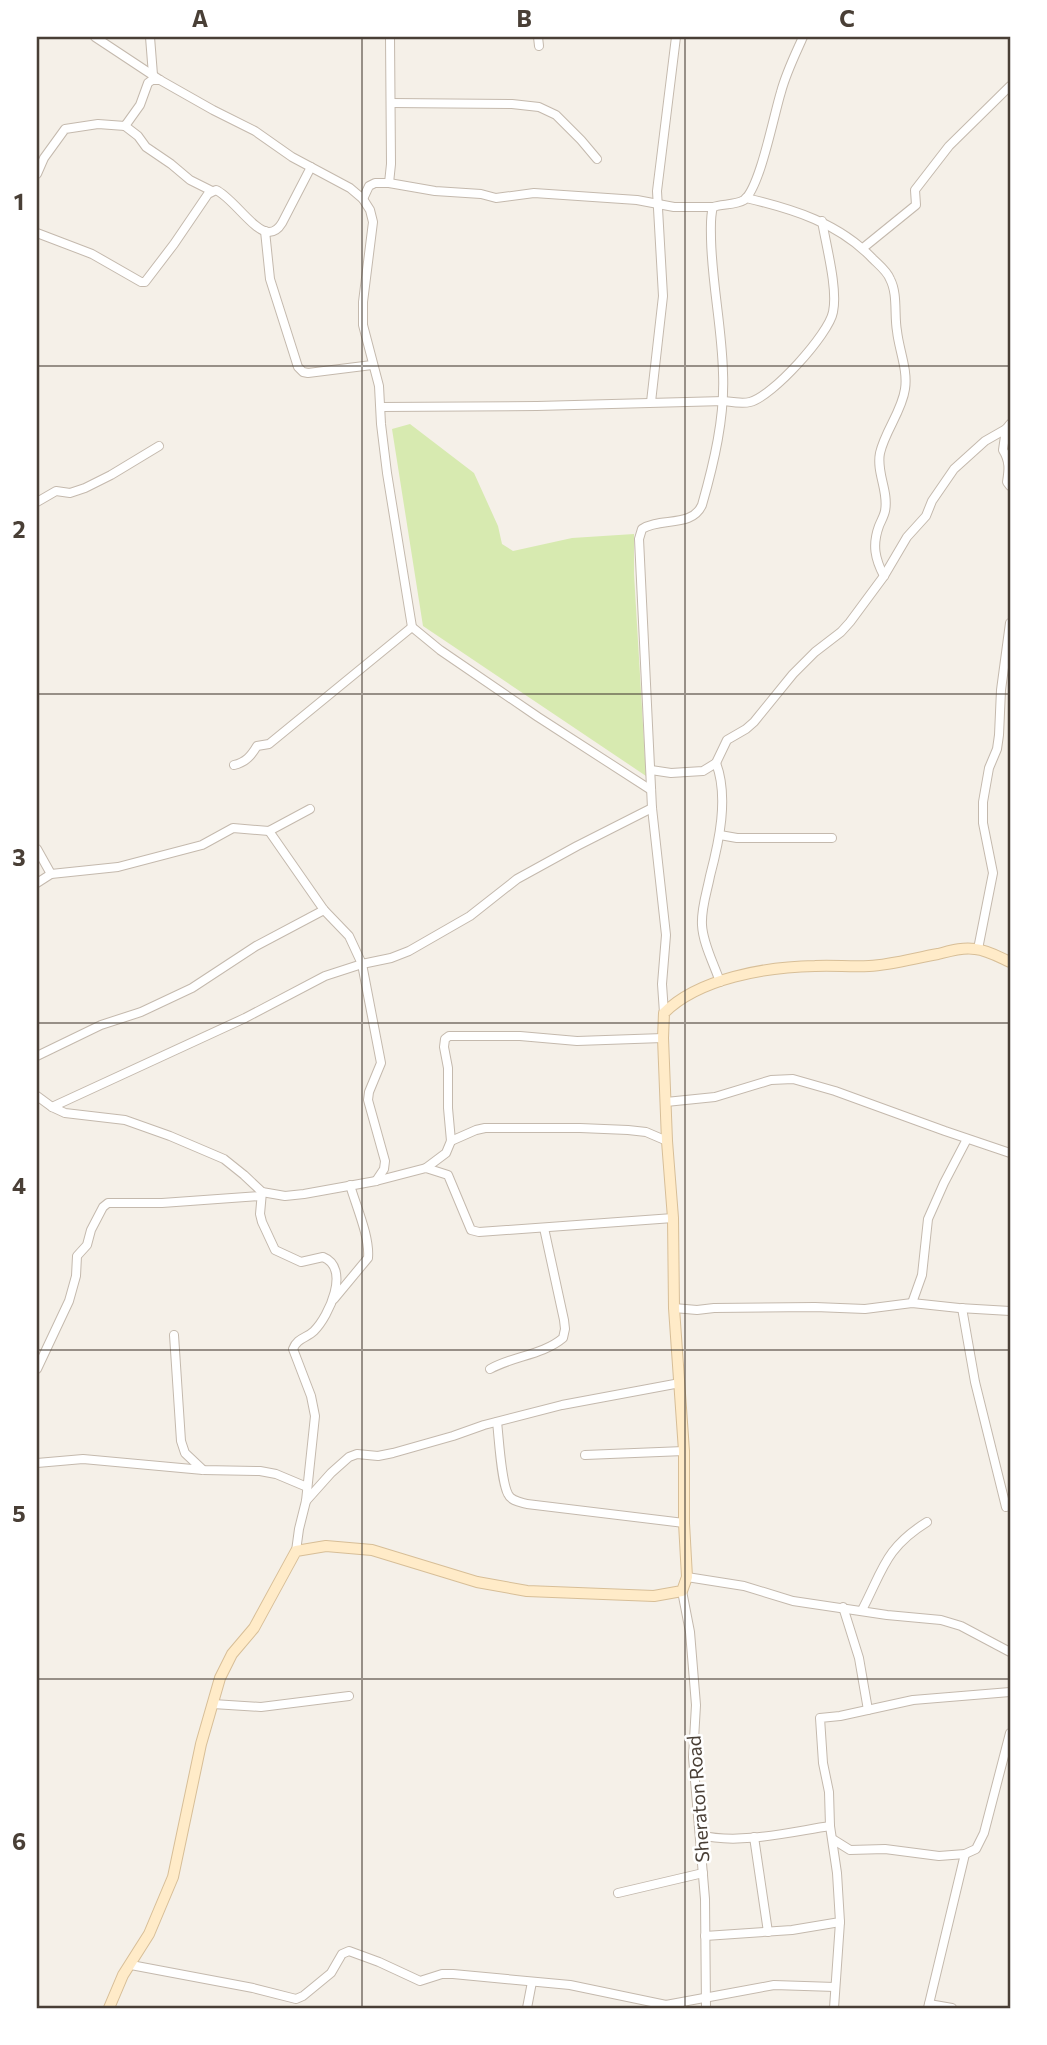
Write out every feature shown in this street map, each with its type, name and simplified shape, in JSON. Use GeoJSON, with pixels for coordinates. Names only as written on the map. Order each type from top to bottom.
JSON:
{"type":"FeatureCollection","features":[{"type":"Feature","properties":{"kind":"street"},"geometry":{"type":"LineString","coordinates":[[95,37],[156,77],[255,131],[274,145],[350,188],[363,199],[373,222],[363,302],[363,325],[379,386],[388,483],[412,627],[440,650],[538,718],[651,790]]}},
{"type":"Feature","properties":{"kind":"street"},"geometry":{"type":"LineString","coordinates":[[150,37],[156,77]]}},
{"type":"Feature","properties":{"kind":"street"},"geometry":{"type":"LineString","coordinates":[[389,183],[390,37]]}},
{"type":"Feature","properties":{"kind":"street"},"geometry":{"type":"LineString","coordinates":[[651,402],[663,296],[656,203],[676,37]]}},
{"type":"Feature","properties":{"kind":"street"},"geometry":{"type":"LineString","coordinates":[[363,199],[369,186],[389,183],[496,198],[534,193],[656,203],[674,207],[713,207],[736,203],[751,192],[768,145],[780,93],[803,37]]}},
{"type":"Feature","properties":{"kind":"street"},"geometry":{"type":"LineString","coordinates":[[125,126],[139,105],[148,83],[156,77]]}},
{"type":"Feature","properties":{"kind":"street"},"geometry":{"type":"LineString","coordinates":[[863,248],[916,205],[915,190],[936,161],[1010,86]]}},
{"type":"Feature","properties":{"kind":"street"},"geometry":{"type":"LineString","coordinates":[[391,103],[512,104],[539,107],[556,115],[597,159]]}},
{"type":"Feature","properties":{"kind":"street"},"geometry":{"type":"LineString","coordinates":[[37,174],[44,158],[65,130],[99,124],[125,126],[138,136],[146,147],[190,180],[222,193],[248,218],[265,231],[271,232],[277,230],[282,223],[311,166]]}},
{"type":"Feature","properties":{"kind":"street"},"geometry":{"type":"LineString","coordinates":[[37,233],[73,245],[145,282],[204,198],[212,191]]}},
{"type":"Feature","properties":{"kind":"street"},"geometry":{"type":"LineString","coordinates":[[746,198],[822,221],[863,248],[892,282],[906,382],[905,393],[880,455],[885,512],[874,546],[884,576]]}},
{"type":"Feature","properties":{"kind":"street"},"geometry":{"type":"LineString","coordinates":[[296,1551],[326,1546],[372,1550],[477,1582],[527,1591],[654,1596],[682,1591],[687,1577],[684,1451],[674,1308],[673,1218],[663,1038],[662,984],[666,935],[652,808],[639,538],[642,529],[649,524],[690,519],[699,513],[705,494],[724,401],[711,254],[713,207]]}},
{"type":"Feature","properties":{"kind":"street"},"geometry":{"type":"LineString","coordinates":[[381,407],[724,401],[746,403],[759,399],[800,362],[830,322],[833,299],[822,221]]}},
{"type":"Feature","properties":{"kind":"street"},"geometry":{"type":"LineString","coordinates":[[265,231],[270,279],[298,367],[309,373],[372,365]]}},
{"type":"Feature","properties":{"kind":"street"},"geometry":{"type":"LineString","coordinates":[[651,771],[703,771],[716,763],[727,740],[754,722],[793,674],[841,632],[884,576],[913,528],[926,516],[932,501],[954,469],[985,441],[1008,427]]}},
{"type":"Feature","properties":{"kind":"street"},"geometry":{"type":"LineString","coordinates":[[1008,427],[1003,450],[1008,458],[1007,482],[1010,486]]}},
{"type":"Feature","properties":{"kind":"street"},"geometry":{"type":"LineString","coordinates":[[37,502],[55,491],[70,493],[85,488],[121,470],[159,446]]}},
{"type":"Feature","properties":{"kind":"street"},"geometry":{"type":"LineString","coordinates":[[978,949],[993,873],[983,822],[983,802],[989,768],[997,749],[1000,690],[1010,623]]}},
{"type":"Feature","properties":{"kind":"street"},"geometry":{"type":"LineString","coordinates":[[234,765],[243,763],[257,746],[269,744],[412,627]]}},
{"type":"Feature","properties":{"kind":"street"},"geometry":{"type":"LineString","coordinates":[[716,763],[721,779],[720,835],[703,908],[702,926],[720,982]]}},
{"type":"Feature","properties":{"kind":"street"},"geometry":{"type":"LineString","coordinates":[[52,1107],[245,1018],[325,976],[409,951],[470,916],[517,879],[652,808]]}},
{"type":"Feature","properties":{"kind":"street"},"geometry":{"type":"LineString","coordinates":[[37,883],[51,874],[118,867],[202,845],[236,828],[270,831],[310,809]]}},
{"type":"Feature","properties":{"kind":"street"},"geometry":{"type":"LineString","coordinates":[[270,831],[324,910],[349,936],[362,964],[381,1063],[368,1100],[386,1161],[376,1181]]}},
{"type":"Feature","properties":{"kind":"street"},"geometry":{"type":"LineString","coordinates":[[720,835],[737,838],[832,838]]}},
{"type":"Feature","properties":{"kind":"street"},"geometry":{"type":"LineString","coordinates":[[37,849],[51,874]]}},
{"type":"Feature","properties":{"kind":"street"},"geometry":{"type":"LineString","coordinates":[[37,1056],[101,1025],[141,1012],[192,988],[256,946],[324,910]]}},
{"type":"Feature","properties":{"kind":"street"},"geometry":{"type":"LineString","coordinates":[[664,1013],[695,990],[769,971],[811,966],[869,966],[962,948],[978,949],[1010,961]]}},
{"type":"Feature","properties":{"kind":"street"},"geometry":{"type":"LineString","coordinates":[[37,1369],[69,1301],[76,1276],[77,1256],[87,1245],[91,1230],[108,1203],[162,1203],[261,1194],[285,1196],[376,1181],[426,1168],[446,1153],[451,1142],[448,1068],[444,1047],[445,1039],[449,1036],[511,1036],[578,1041],[663,1038]]}},
{"type":"Feature","properties":{"kind":"street"},"geometry":{"type":"LineString","coordinates":[[666,1102],[715,1097],[772,1080],[793,1079],[835,1091],[1010,1153]]}},
{"type":"Feature","properties":{"kind":"street"},"geometry":{"type":"LineString","coordinates":[[37,1096],[52,1107],[79,1116],[125,1121],[170,1136],[224,1159],[244,1175],[261,1194],[262,1222],[275,1250],[301,1262],[323,1257],[332,1263],[337,1279],[332,1301]]}},
{"type":"Feature","properties":{"kind":"street"},"geometry":{"type":"LineString","coordinates":[[451,1142],[485,1128],[646,1132],[667,1141]]}},
{"type":"Feature","properties":{"kind":"street"},"geometry":{"type":"LineString","coordinates":[[912,1303],[922,1275],[928,1219],[967,1139]]}},
{"type":"Feature","properties":{"kind":"street"},"geometry":{"type":"LineString","coordinates":[[426,1168],[448,1175],[471,1230],[479,1232],[673,1218]]}},
{"type":"Feature","properties":{"kind":"street"},"geometry":{"type":"LineString","coordinates":[[109,2008],[123,1975],[149,1934],[173,1877],[201,1744],[220,1678],[232,1654],[254,1628],[296,1551],[306,1501],[315,1416],[311,1396],[293,1349],[297,1342],[316,1329],[332,1301],[368,1258],[366,1238],[349,1185]]}},
{"type":"Feature","properties":{"kind":"street"},"geometry":{"type":"LineString","coordinates":[[490,1369],[509,1360],[530,1355],[564,1338],[564,1320],[544,1228]]}},
{"type":"Feature","properties":{"kind":"street"},"geometry":{"type":"LineString","coordinates":[[674,1308],[865,1309],[912,1303],[1010,1311]]}},
{"type":"Feature","properties":{"kind":"street"},"geometry":{"type":"LineString","coordinates":[[962,1308],[975,1382],[1006,1507]]}},
{"type":"Feature","properties":{"kind":"street"},"geometry":{"type":"LineString","coordinates":[[174,1335],[181,1441],[185,1452],[203,1471]]}},
{"type":"Feature","properties":{"kind":"street"},"geometry":{"type":"LineString","coordinates":[[306,1501],[331,1473],[356,1454],[379,1456],[393,1453],[562,1405],[680,1383]]}},
{"type":"Feature","properties":{"kind":"street"},"geometry":{"type":"LineString","coordinates":[[497,1422],[505,1482],[508,1495],[513,1500],[684,1523]]}},
{"type":"Feature","properties":{"kind":"street"},"geometry":{"type":"LineString","coordinates":[[585,1455],[684,1451]]}},
{"type":"Feature","properties":{"kind":"street"},"geometry":{"type":"LineString","coordinates":[[37,1463],[83,1460],[203,1471],[260,1471],[276,1474],[307,1487]]}},
{"type":"Feature","properties":{"kind":"street"},"geometry":{"type":"LineString","coordinates":[[862,1610],[888,1556],[911,1532],[927,1522]]}},
{"type":"Feature","properties":{"kind":"street"},"geometry":{"type":"LineString","coordinates":[[687,1577],[744,1586],[793,1601],[941,1620],[961,1626],[1010,1652]]}},
{"type":"Feature","properties":{"kind":"street","name":"Sheraton Road"},"geometry":{"type":"LineString","coordinates":[[682,1591],[690,1632],[695,1705],[693,1756],[703,1873],[706,2008]]}},
{"type":"Feature","properties":{"kind":"street"},"geometry":{"type":"LineString","coordinates":[[843,1607],[859,1658],[868,1710]]}},
{"type":"Feature","properties":{"kind":"street"},"geometry":{"type":"LineString","coordinates":[[834,2008],[840,1922],[820,1718],[914,1700],[1010,1692]]}},
{"type":"Feature","properties":{"kind":"street"},"geometry":{"type":"LineString","coordinates":[[213,1704],[261,1707],[349,1696]]}},
{"type":"Feature","properties":{"kind":"street"},"geometry":{"type":"LineString","coordinates":[[834,1840],[850,1850],[885,1849],[939,1856],[965,1854],[975,1849],[984,1833],[1010,1733]]}},
{"type":"Feature","properties":{"kind":"street"},"geometry":{"type":"LineString","coordinates":[[699,1835],[716,1839],[754,1837],[830,1826]]}},
{"type":"Feature","properties":{"kind":"street"},"geometry":{"type":"LineString","coordinates":[[754,1837],[768,1932]]}},
{"type":"Feature","properties":{"kind":"street"},"geometry":{"type":"LineString","coordinates":[[952,2008],[928,2006],[965,1854]]}},
{"type":"Feature","properties":{"kind":"street"},"geometry":{"type":"LineString","coordinates":[[618,1893],[703,1873]]}},
{"type":"Feature","properties":{"kind":"street"},"geometry":{"type":"LineString","coordinates":[[705,1936],[792,1930],[840,1922]]}},
{"type":"Feature","properties":{"kind":"street"},"geometry":{"type":"LineString","coordinates":[[131,1965],[296,1999],[331,1973],[342,1954],[349,1951],[420,1981],[453,1973],[570,1984],[650,2005],[666,2005],[780,1985],[835,1987]]}},
{"type":"Feature","properties":{"kind":"street"},"geometry":{"type":"LineString","coordinates":[[527,2008],[532,1982]]}},
{"type":"Feature","properties":{"kind":"green space"},"geometry":{"type":"Polygon","coordinates":[[[410,424],[474,473],[498,526],[502,544],[513,551],[572,538],[634,534],[646,776],[423,626],[392,429],[410,424]]]}}]}
